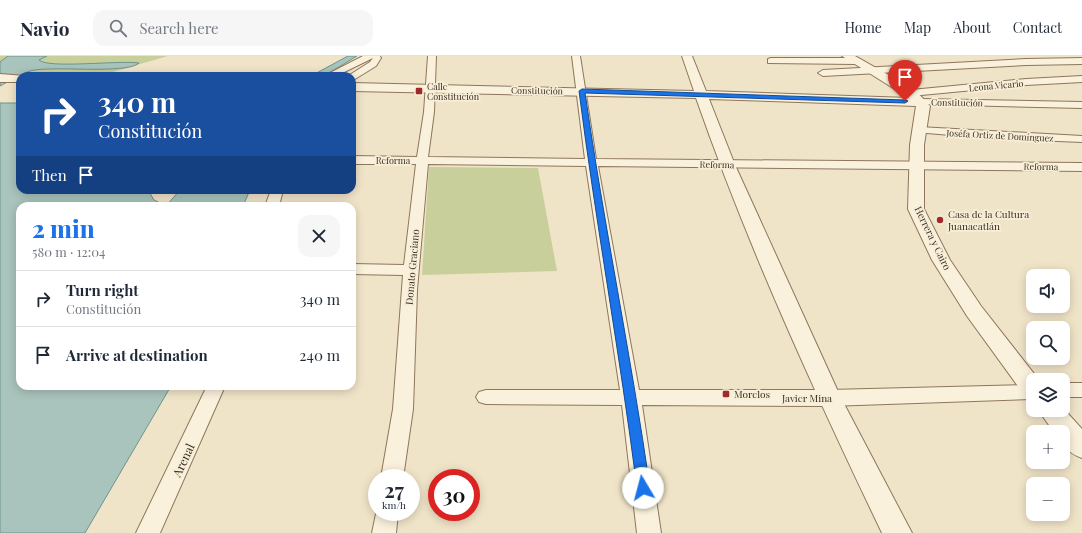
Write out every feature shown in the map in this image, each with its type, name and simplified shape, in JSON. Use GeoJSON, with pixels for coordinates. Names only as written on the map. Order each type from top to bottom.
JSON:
{"type":"FeatureCollection","features":[{"type":"Feature","properties":{"kind":"street"},"geometry":{"type":"LineString","coordinates":[[338,72],[370,56]]}},
{"type":"Feature","properties":{"kind":"street"},"geometry":{"type":"LineString","coordinates":[[356,75],[373,64],[378,56]]}},
{"type":"Feature","properties":{"kind":"street","name":"Donato Graciano"},"geometry":{"type":"LineString","coordinates":[[393,469],[403,409],[411,270],[422,160],[430,112],[432,56]]}},
{"type":"Feature","properties":{"kind":"street"},"geometry":{"type":"LineString","coordinates":[[576,56],[591,162],[631,398],[650,533]]}},
{"type":"Feature","properties":{"kind":"street"},"geometry":{"type":"LineString","coordinates":[[687,56],[703,96],[727,165],[829,398],[897,533]]}},
{"type":"Feature","properties":{"kind":"street"},"geometry":{"type":"LineString","coordinates":[[771,62],[852,59],[916,97]]}},
{"type":"Feature","properties":{"kind":"street"},"geometry":{"type":"LineString","coordinates":[[824,73],[875,72],[1026,62],[1082,61]]}},
{"type":"Feature","properties":{"kind":"street"},"geometry":{"type":"LineString","coordinates":[[0,78],[16,78]]}},
{"type":"Feature","properties":{"kind":"street","name":"Leona Vicario"},"geometry":{"type":"LineString","coordinates":[[916,97],[1026,82],[1082,79]]}},
{"type":"Feature","properties":{"kind":"street","name":"Constitución"},"geometry":{"type":"LineString","coordinates":[[356,87],[582,91],[703,96],[916,97],[1082,105]]}},
{"type":"Feature","properties":{"kind":"street","name":"Herrera y Cairo"},"geometry":{"type":"LineString","coordinates":[[916,97],[924,109],[917,145],[918,165],[916,182],[916,209],[941,260],[974,311],[1026,382]]}},
{"type":"Feature","properties":{"kind":"street","name":"Joséfa Ortiz de Domínguez"},"geometry":{"type":"LineString","coordinates":[[919,130],[1080,140]]}},
{"type":"Feature","properties":{"kind":"street","name":"Reforma"},"geometry":{"type":"LineString","coordinates":[[356,160],[727,165],[1082,167]]}},
{"type":"Feature","properties":{"kind":"street"},"geometry":{"type":"LineString","coordinates":[[356,269],[411,270]]}},
{"type":"Feature","properties":{"kind":"street","name":"Arenal"},"geometry":{"type":"LineString","coordinates":[[148,533],[214,390]]}},
{"type":"Feature","properties":{"kind":"street"},"geometry":{"type":"LineString","coordinates":[[1070,390],[1082,390]]}},
{"type":"Feature","properties":{"kind":"street","name":"Javier Mina"},"geometry":{"type":"LineString","coordinates":[[486,397],[829,398],[1026,391]]}},
{"type":"Feature","properties":{"kind":"street"},"geometry":{"type":"LineString","coordinates":[[1056,417],[1082,447]]}},
{"type":"Feature","properties":{"kind":"street"},"geometry":{"type":"LineString","coordinates":[[384,533],[386,521]]}},
{"type":"Feature","properties":{"kind":"green space"},"geometry":{"type":"Polygon","coordinates":[[[0,56],[168,56],[113,72],[16,72],[16,77],[0,80],[0,56]]]}},
{"type":"Feature","properties":{"kind":"green space"},"geometry":{"type":"Polygon","coordinates":[[[429,167],[538,168],[557,271],[422,275],[429,167]]]}},
{"type":"Feature","properties":{"kind":"water"},"geometry":{"type":"Polygon","coordinates":[[[8,56],[47,56],[39,60],[45,63],[56,64],[139,63],[131,67],[119,68],[40,69],[28,72],[16,72],[16,78],[0,86],[0,62],[8,56]]]}},
{"type":"Feature","properties":{"kind":"water"},"geometry":{"type":"Polygon","coordinates":[[[348,56],[357,56],[331,72],[318,72],[348,56]]]}},
{"type":"Feature","properties":{"kind":"water"},"geometry":{"type":"Polygon","coordinates":[[[0,103],[16,103],[16,194],[150,194],[154,200],[158,202],[16,202],[16,390],[169,390],[85,533],[0,533],[0,103]]]}},
{"type":"Feature","properties":{"kind":"water"},"geometry":{"type":"Polygon","coordinates":[[[176,194],[248,194],[245,202],[170,202],[176,194]]]}},
{"type":"Feature","properties":{"kind":"place","name":"Calle Constitución"},"geometry":{"type":"Point","coordinates":[419,91]}},
{"type":"Feature","properties":{"kind":"place","name":"Casa de la Cultura Juanacatlán"},"geometry":{"type":"Point","coordinates":[940,220]}},
{"type":"Feature","properties":{"kind":"place","name":"Morelos"},"geometry":{"type":"Point","coordinates":[726,394]}},
{"type":"Feature","properties":{"kind":"route"},"geometry":{"type":"LineString","coordinates":[[643,488],[631,398],[591,162],[582,91],[703,96],[905,101]]}}]}
